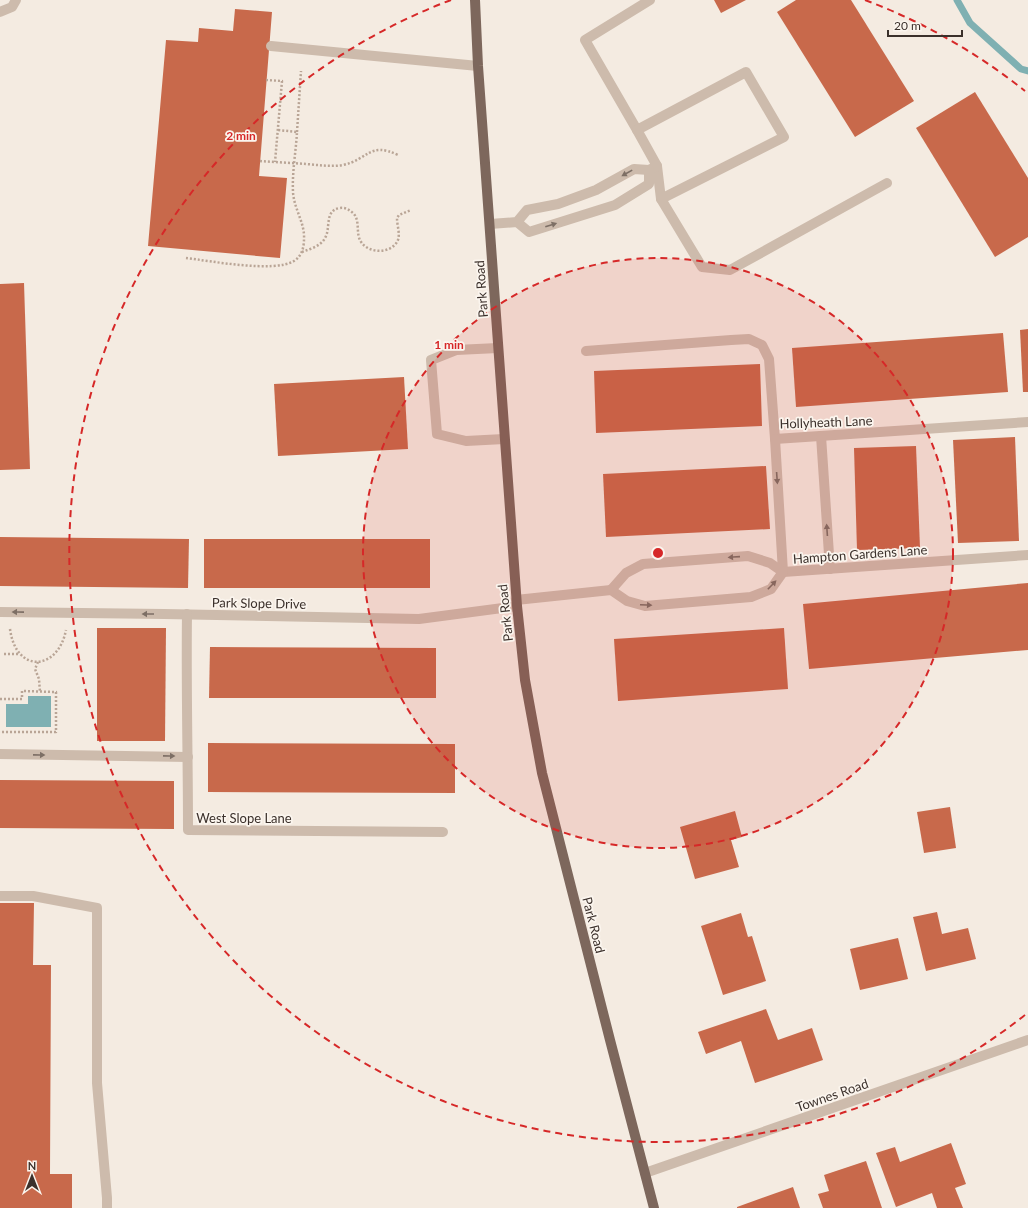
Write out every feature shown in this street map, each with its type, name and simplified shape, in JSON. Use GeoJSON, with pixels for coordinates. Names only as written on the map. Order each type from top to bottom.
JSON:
{"type":"FeatureCollection","features":[{"type":"Feature","properties":{"kind":"main road","name":"Park Road"},"geometry":{"type":"LineString","coordinates":[[475,0],[478,66],[516,603],[525,680],[542,772],[654,1208]]}},
{"type":"Feature","properties":{"kind":"street"},"geometry":{"type":"LineString","coordinates":[[0,12],[12,7],[16,0]]}},
{"type":"Feature","properties":{"kind":"street"},"geometry":{"type":"LineString","coordinates":[[650,0],[585,40],[637,130],[653,168],[661,199],[702,267],[730,270],[887,184]]}},
{"type":"Feature","properties":{"kind":"street"},"geometry":{"type":"LineString","coordinates":[[271,46],[478,66]]}},
{"type":"Feature","properties":{"kind":"street"},"geometry":{"type":"LineString","coordinates":[[637,130],[746,72],[784,137],[661,199]]}},
{"type":"Feature","properties":{"kind":"street"},"geometry":{"type":"LineString","coordinates":[[490,224],[517,222],[529,232],[615,205],[649,184],[653,168]]}},
{"type":"Feature","properties":{"kind":"street"},"geometry":{"type":"LineString","coordinates":[[517,222],[527,210],[558,204],[596,190],[634,169],[653,168]]}},
{"type":"Feature","properties":{"kind":"street","name":"Hollyheath Lane"},"geometry":{"type":"LineString","coordinates":[[586,351],[749,339],[762,346],[769,359],[774,439],[1028,422]]}},
{"type":"Feature","properties":{"kind":"street"},"geometry":{"type":"LineString","coordinates":[[498,348],[456,350],[431,360],[437,434],[466,441],[504,439]]}},
{"type":"Feature","properties":{"kind":"street"},"geometry":{"type":"LineString","coordinates":[[821,436],[830,569]]}},
{"type":"Feature","properties":{"kind":"street"},"geometry":{"type":"LineString","coordinates":[[774,439],[783,572]]}},
{"type":"Feature","properties":{"kind":"street","name":"Hampton Gardens Lane"},"geometry":{"type":"LineString","coordinates":[[611,590],[627,601],[645,606],[751,597],[771,589],[783,572],[1028,554]]}},
{"type":"Feature","properties":{"kind":"street"},"geometry":{"type":"LineString","coordinates":[[516,603],[611,590],[626,573],[643,564],[748,556],[770,563],[783,572]]}},
{"type":"Feature","properties":{"kind":"street","name":"Park Slope Drive"},"geometry":{"type":"LineString","coordinates":[[0,612],[419,619],[516,603]]}},
{"type":"Feature","properties":{"kind":"street","name":"West Slope Lane"},"geometry":{"type":"LineString","coordinates":[[187,614],[186,700],[188,830],[443,832]]}},
{"type":"Feature","properties":{"kind":"street"},"geometry":{"type":"LineString","coordinates":[[0,754],[188,757]]}},
{"type":"Feature","properties":{"kind":"street"},"geometry":{"type":"LineString","coordinates":[[0,896],[33,896],[97,908],[97,1083],[107,1198],[106,1208]]}},
{"type":"Feature","properties":{"kind":"street","name":"Townes Road"},"geometry":{"type":"LineString","coordinates":[[645,1173],[1028,1040]]}},
{"type":"Feature","properties":{"kind":"path"},"geometry":{"type":"LineString","coordinates":[[186,258],[255,266],[272,266],[294,261],[300,256],[304,234],[293,194],[293,184],[301,71]]}},
{"type":"Feature","properties":{"kind":"path"},"geometry":{"type":"LineString","coordinates":[[266,80],[282,81],[275,162]]}},
{"type":"Feature","properties":{"kind":"path"},"geometry":{"type":"LineString","coordinates":[[278,130],[297,132]]}},
{"type":"Feature","properties":{"kind":"path"},"geometry":{"type":"LineString","coordinates":[[260,161],[326,166],[350,164],[370,152],[377,150],[389,150],[398,155]]}},
{"type":"Feature","properties":{"kind":"path"},"geometry":{"type":"LineString","coordinates":[[301,253],[322,243],[326,238],[328,222],[335,209],[346,208],[351,211],[357,221],[360,241],[374,251],[388,249],[397,242],[397,218],[399,215],[411,210]]}},
{"type":"Feature","properties":{"kind":"path"},"geometry":{"type":"LineString","coordinates":[[10,623],[13,641],[17,650],[25,659],[32,662],[45,660],[57,651],[66,629]]}},
{"type":"Feature","properties":{"kind":"path"},"geometry":{"type":"LineString","coordinates":[[4,654],[20,654]]}},
{"type":"Feature","properties":{"kind":"path"},"geometry":{"type":"LineString","coordinates":[[38,662],[35,669],[39,679],[40,692]]}},
{"type":"Feature","properties":{"kind":"path"},"geometry":{"type":"LineString","coordinates":[[0,699],[22,699],[22,691],[56,692],[56,732],[0,732]]}},
{"type":"Feature","properties":{"kind":"water"},"geometry":{"type":"Polygon","coordinates":[[[28,696],[51,696],[51,727],[6,727],[6,704],[28,704],[28,696]]]}},
{"type":"Feature","properties":{"kind":"building"},"geometry":{"type":"Polygon","coordinates":[[[714,0],[746,0],[721,13],[714,0]]]}},
{"type":"Feature","properties":{"kind":"building"},"geometry":{"type":"Polygon","coordinates":[[[796,0],[851,0],[914,101],[855,137],[777,12],[796,0]]]}},
{"type":"Feature","properties":{"kind":"building"},"geometry":{"type":"Polygon","coordinates":[[[235,9],[272,12],[259,176],[287,178],[280,258],[148,246],[166,40],[198,42],[199,28],[233,31],[235,9]]]}},
{"type":"Feature","properties":{"kind":"building"},"geometry":{"type":"Polygon","coordinates":[[[975,92],[1028,178],[1028,237],[995,257],[916,128],[975,92]]]}},
{"type":"Feature","properties":{"kind":"building"},"geometry":{"type":"Polygon","coordinates":[[[24,283],[30,469],[0,470],[0,284],[24,283]]]}},
{"type":"Feature","properties":{"kind":"building"},"geometry":{"type":"Polygon","coordinates":[[[1028,329],[1028,392],[1023,392],[1020,330],[1028,329]]]}},
{"type":"Feature","properties":{"kind":"building"},"geometry":{"type":"Polygon","coordinates":[[[1003,333],[1008,392],[796,407],[792,348],[1003,333]]]}},
{"type":"Feature","properties":{"kind":"building"},"geometry":{"type":"Polygon","coordinates":[[[760,364],[762,426],[596,433],[594,371],[760,364]]]}},
{"type":"Feature","properties":{"kind":"building"},"geometry":{"type":"Polygon","coordinates":[[[404,377],[408,449],[278,456],[274,384],[404,377]]]}},
{"type":"Feature","properties":{"kind":"building"},"geometry":{"type":"Polygon","coordinates":[[[1015,437],[1019,541],[958,543],[953,440],[1015,437]]]}},
{"type":"Feature","properties":{"kind":"building"},"geometry":{"type":"Polygon","coordinates":[[[916,446],[920,548],[857,550],[854,448],[916,446]]]}},
{"type":"Feature","properties":{"kind":"building"},"geometry":{"type":"Polygon","coordinates":[[[766,466],[770,529],[606,537],[603,474],[766,466]]]}},
{"type":"Feature","properties":{"kind":"building"},"geometry":{"type":"Polygon","coordinates":[[[0,537],[189,539],[188,588],[0,586],[0,537]]]}},
{"type":"Feature","properties":{"kind":"building"},"geometry":{"type":"Polygon","coordinates":[[[204,539],[430,539],[430,588],[204,588],[204,539]]]}},
{"type":"Feature","properties":{"kind":"building"},"geometry":{"type":"Polygon","coordinates":[[[1028,583],[1028,650],[809,669],[803,604],[1028,583]]]}},
{"type":"Feature","properties":{"kind":"building"},"geometry":{"type":"Polygon","coordinates":[[[97,628],[166,628],[165,741],[97,741],[97,628]]]}},
{"type":"Feature","properties":{"kind":"building"},"geometry":{"type":"Polygon","coordinates":[[[784,628],[788,689],[618,701],[614,639],[784,628]]]}},
{"type":"Feature","properties":{"kind":"building"},"geometry":{"type":"Polygon","coordinates":[[[210,647],[436,648],[436,698],[209,698],[210,647]]]}},
{"type":"Feature","properties":{"kind":"building"},"geometry":{"type":"Polygon","coordinates":[[[208,743],[455,744],[455,793],[208,792],[208,743]]]}},
{"type":"Feature","properties":{"kind":"building"},"geometry":{"type":"Polygon","coordinates":[[[0,780],[174,781],[174,829],[0,828],[0,780]]]}},
{"type":"Feature","properties":{"kind":"building"},"geometry":{"type":"Polygon","coordinates":[[[950,807],[956,848],[924,853],[917,812],[950,807]]]}},
{"type":"Feature","properties":{"kind":"building"},"geometry":{"type":"Polygon","coordinates":[[[735,811],[742,837],[731,840],[739,867],[695,879],[680,827],[735,811]]]}},
{"type":"Feature","properties":{"kind":"building"},"geometry":{"type":"Polygon","coordinates":[[[0,903],[34,903],[33,965],[51,965],[50,1174],[72,1174],[72,1208],[0,1208],[0,903]]]}},
{"type":"Feature","properties":{"kind":"building"},"geometry":{"type":"Polygon","coordinates":[[[937,912],[942,934],[968,928],[976,959],[926,971],[913,917],[937,912]]]}},
{"type":"Feature","properties":{"kind":"building"},"geometry":{"type":"Polygon","coordinates":[[[741,913],[748,937],[752,936],[766,981],[723,995],[701,926],[741,913]]]}},
{"type":"Feature","properties":{"kind":"building"},"geometry":{"type":"Polygon","coordinates":[[[898,938],[908,979],[860,990],[850,949],[898,938]]]}},
{"type":"Feature","properties":{"kind":"building"},"geometry":{"type":"Polygon","coordinates":[[[766,1009],[778,1040],[812,1028],[823,1060],[755,1083],[741,1041],[706,1054],[698,1032],[766,1009]]]}},
{"type":"Feature","properties":{"kind":"building"},"geometry":{"type":"Polygon","coordinates":[[[951,1143],[966,1184],[955,1188],[963,1208],[937,1208],[932,1193],[896,1207],[876,1153],[895,1147],[900,1162],[951,1143]]]}},
{"type":"Feature","properties":{"kind":"building"},"geometry":{"type":"Polygon","coordinates":[[[866,1161],[882,1208],[823,1208],[818,1194],[829,1191],[824,1175],[866,1161]]]}},
{"type":"Feature","properties":{"kind":"building"},"geometry":{"type":"Polygon","coordinates":[[[793,1187],[800,1208],[737,1208],[737,1207],[793,1187]]]}},
{"type":"Feature","properties":{"kind":"waterway"},"geometry":{"type":"LineString","coordinates":[[957,0],[970,23],[1021,69],[1028,71]]}}]}
